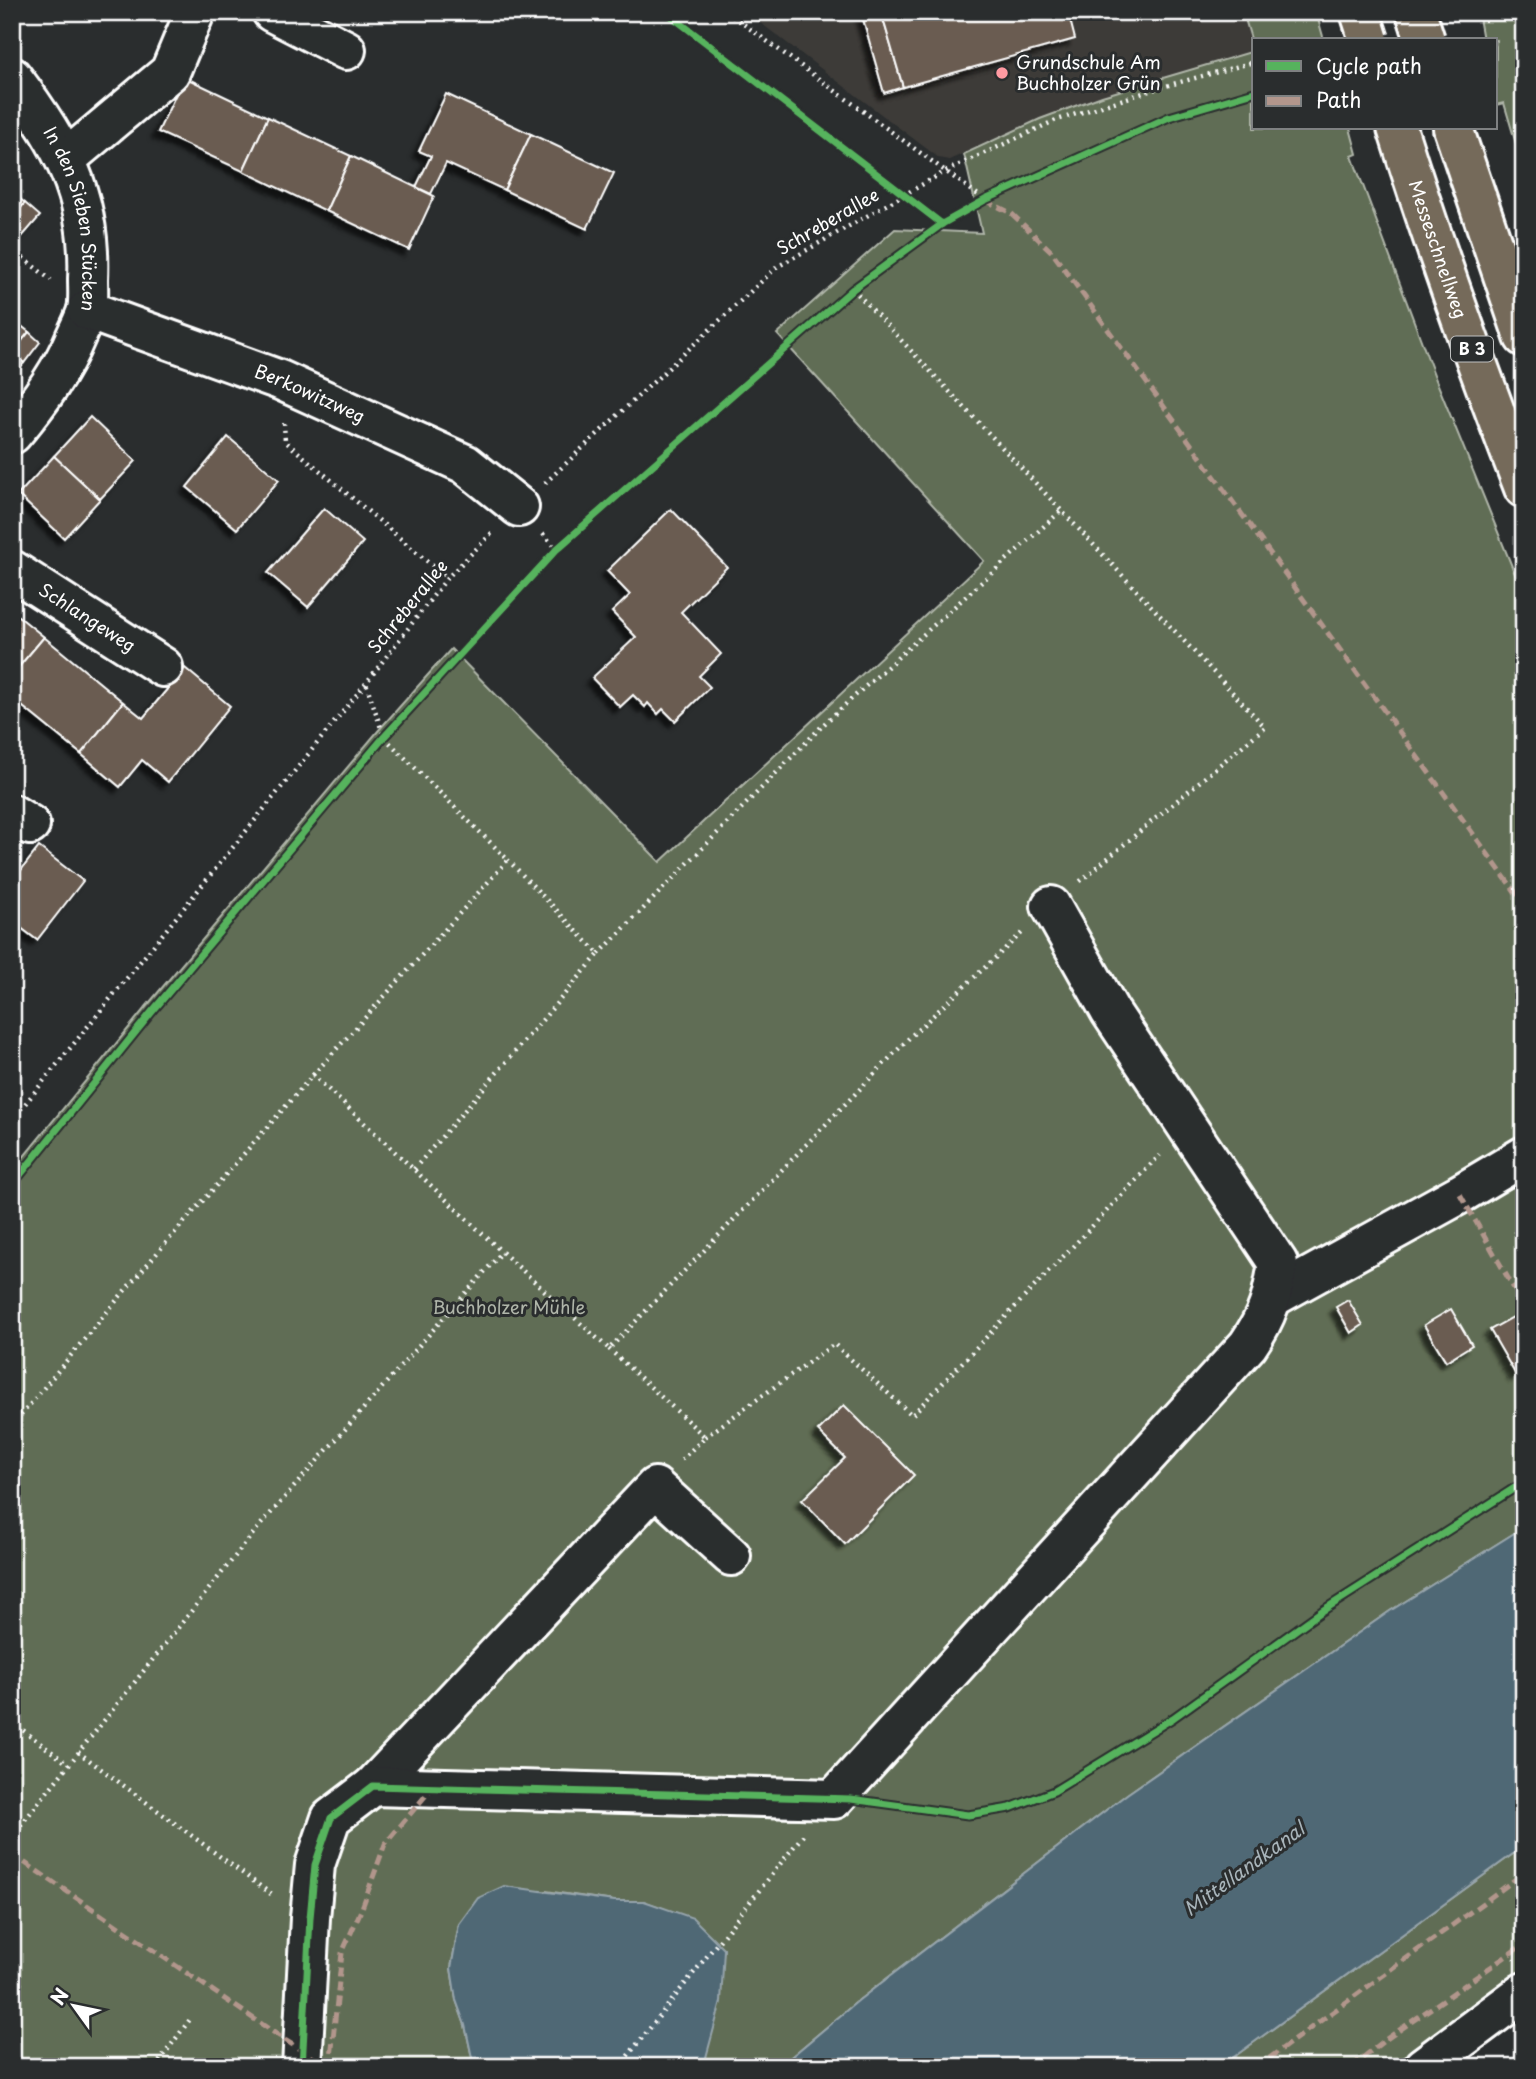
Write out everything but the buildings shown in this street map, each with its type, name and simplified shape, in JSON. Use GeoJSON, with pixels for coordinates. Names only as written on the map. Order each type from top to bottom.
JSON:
{"type":"FeatureCollection","features":[{"type":"Feature","properties":{"kind":"highway"},"geometry":{"type":"LineString","coordinates":[[1360,12],[1368,38]]}},
{"type":"Feature","properties":{"kind":"highway"},"geometry":{"type":"LineString","coordinates":[[1416,12],[1424,38]]}},
{"type":"Feature","properties":{"kind":"highway","name":"Messeschnellweg"},"geometry":{"type":"LineString","coordinates":[[1397,130],[1486,390],[1524,488]]}},
{"type":"Feature","properties":{"kind":"highway"},"geometry":{"type":"LineString","coordinates":[[1454,130],[1524,337]]}},
{"type":"Feature","properties":{"kind":"street"},"geometry":{"type":"LineString","coordinates":[[66,159],[170,72],[195,12]]}},
{"type":"Feature","properties":{"kind":"street"},"geometry":{"type":"LineString","coordinates":[[272,12],[346,50]]}},
{"type":"Feature","properties":{"kind":"street","name":"In den Sieben Stücken"},"geometry":{"type":"LineString","coordinates":[[12,77],[40,115],[66,159],[84,213],[89,263],[87,310],[65,363],[12,435]]}},
{"type":"Feature","properties":{"kind":"street","name":"Berkowitzweg"},"geometry":{"type":"LineString","coordinates":[[87,310],[280,380],[465,464],[519,507]]}},
{"type":"Feature","properties":{"kind":"street","name":"Schlangeweg"},"geometry":{"type":"LineString","coordinates":[[12,570],[163,667]]}},
{"type":"Feature","properties":{"kind":"street"},"geometry":{"type":"LineString","coordinates":[[373,1786],[834,1799],[1248,1345],[1264,1322],[1273,1297],[1278,1263],[1110,1011],[1051,906]]}},
{"type":"Feature","properties":{"kind":"street"},"geometry":{"type":"LineString","coordinates":[[1273,1297],[1524,1156]]}},
{"type":"Feature","properties":{"kind":"street"},"geometry":{"type":"LineString","coordinates":[[302,2067],[315,1865],[331,1818],[373,1786],[655,1487],[731,1556]]}},
{"type":"Feature","properties":{"kind":"street"},"geometry":{"type":"LineString","coordinates":[[1423,2067],[1524,1992]]}},
{"type":"Feature","properties":{"kind":"path"},"geometry":{"type":"LineString","coordinates":[[727,12],[985,200]]}},
{"type":"Feature","properties":{"kind":"path"},"geometry":{"type":"LineString","coordinates":[[893,186],[914,201]]}},
{"type":"Feature","properties":{"kind":"path"},"geometry":{"type":"LineString","coordinates":[[974,206],[997,195]]}},
{"type":"Feature","properties":{"kind":"path"},"geometry":{"type":"LineString","coordinates":[[843,298],[864,281]]}},
{"type":"Feature","properties":{"kind":"path"},"geometry":{"type":"LineString","coordinates":[[609,1349],[911,1036],[1051,906],[1265,727],[853,289]]}},
{"type":"Feature","properties":{"kind":"path"},"geometry":{"type":"LineString","coordinates":[[280,380],[285,441],[447,578]]}},
{"type":"Feature","properties":{"kind":"path"},"geometry":{"type":"LineString","coordinates":[[414,1169],[599,954],[827,721],[1062,510]]}},
{"type":"Feature","properties":{"kind":"path"},"geometry":{"type":"LineString","coordinates":[[547,559],[567,540]]}},
{"type":"Feature","properties":{"kind":"path"},"geometry":{"type":"LineString","coordinates":[[366,682],[384,737],[599,954]]}},
{"type":"Feature","properties":{"kind":"path"},"geometry":{"type":"LineString","coordinates":[[375,748],[393,727]]}},
{"type":"Feature","properties":{"kind":"path"},"geometry":{"type":"LineString","coordinates":[[12,1426],[137,1276],[313,1075],[508,860]]}},
{"type":"Feature","properties":{"kind":"path"},"geometry":{"type":"LineString","coordinates":[[313,1075],[705,1437]]}},
{"type":"Feature","properties":{"kind":"path"},"geometry":{"type":"LineString","coordinates":[[655,1487],[705,1437],[834,1344],[912,1415],[1163,1152]]}},
{"type":"Feature","properties":{"kind":"path"},"geometry":{"type":"LineString","coordinates":[[12,1836],[256,1530],[502,1252]]}},
{"type":"Feature","properties":{"kind":"path"},"geometry":{"type":"LineString","coordinates":[[12,1722],[68,1764]]}},
{"type":"Feature","properties":{"kind":"path"},"geometry":{"type":"LineString","coordinates":[[78,1752],[278,1899],[310,1918]]}},
{"type":"Feature","properties":{"kind":"path"},"geometry":{"type":"LineString","coordinates":[[619,2067],[834,1799]]}},
{"type":"Feature","properties":{"kind":"path"},"geometry":{"type":"LineString","coordinates":[[12,1975],[22,1980],[12,2000]]}},
{"type":"Feature","properties":{"kind":"path"},"geometry":{"type":"LineString","coordinates":[[155,2067],[191,2018]]}},
{"type":"Feature","properties":{"kind":"shaded area","name":"Grundschule Am Buchholzer Grün"},"geometry":{"type":"Polygon","coordinates":[[[746,12],[1243,12],[1252,52],[1102,96],[1040,119],[949,160],[939,158],[746,12]]]}},
{"type":"Feature","properties":{"kind":"green space"},"geometry":{"type":"Polygon","coordinates":[[[1243,12],[1316,12],[1323,38],[1252,38],[1252,42],[1243,12]]]}},
{"type":"Feature","properties":{"kind":"green space"},"geometry":{"type":"Polygon","coordinates":[[[1478,12],[1524,12],[1524,171],[1504,103],[1498,104],[1498,38],[1483,38],[1478,12]]]}},
{"type":"Feature","properties":{"kind":"green space","name":"Buchholzer Mühle"},"geometry":{"type":"Polygon","coordinates":[[[1252,52],[1252,130],[1351,130],[1357,154],[1352,156],[1436,380],[1524,596],[1524,1527],[1390,1611],[1127,1794],[859,2000],[791,2057],[783,2067],[704,2065],[724,1949],[665,1909],[643,1901],[614,1901],[546,1891],[459,1924],[451,1968],[456,2000],[465,2025],[474,2067],[311,2067],[331,1858],[346,1828],[379,1803],[795,1819],[817,1791],[393,1776],[319,1817],[291,2067],[12,2067],[12,1171],[145,1008],[378,731],[451,649],[660,862],[984,561],[777,334],[895,229],[982,233],[964,154],[1040,119],[1102,96],[1252,52]]]}},
{"type":"Feature","properties":{"kind":"green space"},"geometry":{"type":"Polygon","coordinates":[[[1524,1846],[1524,1970],[1395,2067],[1220,2067],[1524,1846]]]}},
{"type":"Feature","properties":{"kind":"water","name":"Mittellandkanal"},"geometry":{"type":"Polygon","coordinates":[[[1524,1527],[1524,1846],[1220,2067],[783,2067],[791,2057],[859,2000],[1127,1794],[1390,1611],[1524,1527]]]}},
{"type":"Feature","properties":{"kind":"water"},"geometry":{"type":"Polygon","coordinates":[[[504,1886],[614,1901],[644,1901],[693,1918],[724,1949],[721,2002],[704,2065],[706,2067],[474,2067],[465,2025],[456,2000],[451,1968],[459,1924],[478,1898],[504,1886]]]}},
{"type":"Feature","properties":{"kind":"marked path"},"geometry":{"type":"LineString","coordinates":[[985,200],[1011,213],[1052,252],[1524,904]]}},
{"type":"Feature","properties":{"kind":"marked path"},"geometry":{"type":"LineString","coordinates":[[1460,1194],[1520,1299]]}},
{"type":"Feature","properties":{"kind":"marked path"},"geometry":{"type":"LineString","coordinates":[[330,2067],[342,1953],[385,1844],[432,1788]]}},
{"type":"Feature","properties":{"kind":"marked path"},"geometry":{"type":"LineString","coordinates":[[12,1854],[328,2067]]}},
{"type":"Feature","properties":{"kind":"marked path"},"geometry":{"type":"LineString","coordinates":[[1257,2067],[1524,1873]]}},
{"type":"Feature","properties":{"kind":"marked path"},"geometry":{"type":"LineString","coordinates":[[1351,2067],[1385,2040],[1524,1944]]}},
{"type":"Feature","properties":{"kind":"cycle path","name":"Schreberallee"},"geometry":{"type":"LineString","coordinates":[[666,12],[942,224]]}},
{"type":"Feature","properties":{"kind":"cycle path"},"geometry":{"type":"LineString","coordinates":[[12,1185],[151,1013],[384,737],[557,549],[853,289],[942,224],[985,200],[1169,117],[1252,93]]}},
{"type":"Feature","properties":{"kind":"cycle path"},"geometry":{"type":"LineString","coordinates":[[302,2067],[315,1865],[331,1818],[373,1786],[851,1799],[968,1815],[1010,1808],[1054,1791],[1173,1718],[1322,1611],[1524,1482]]}},
{"type":"Feature","properties":{"kind":"place","name":"Grundschule Am Buchholzer Grün"},"geometry":{"type":"Point","coordinates":[1002,73]}}]}
